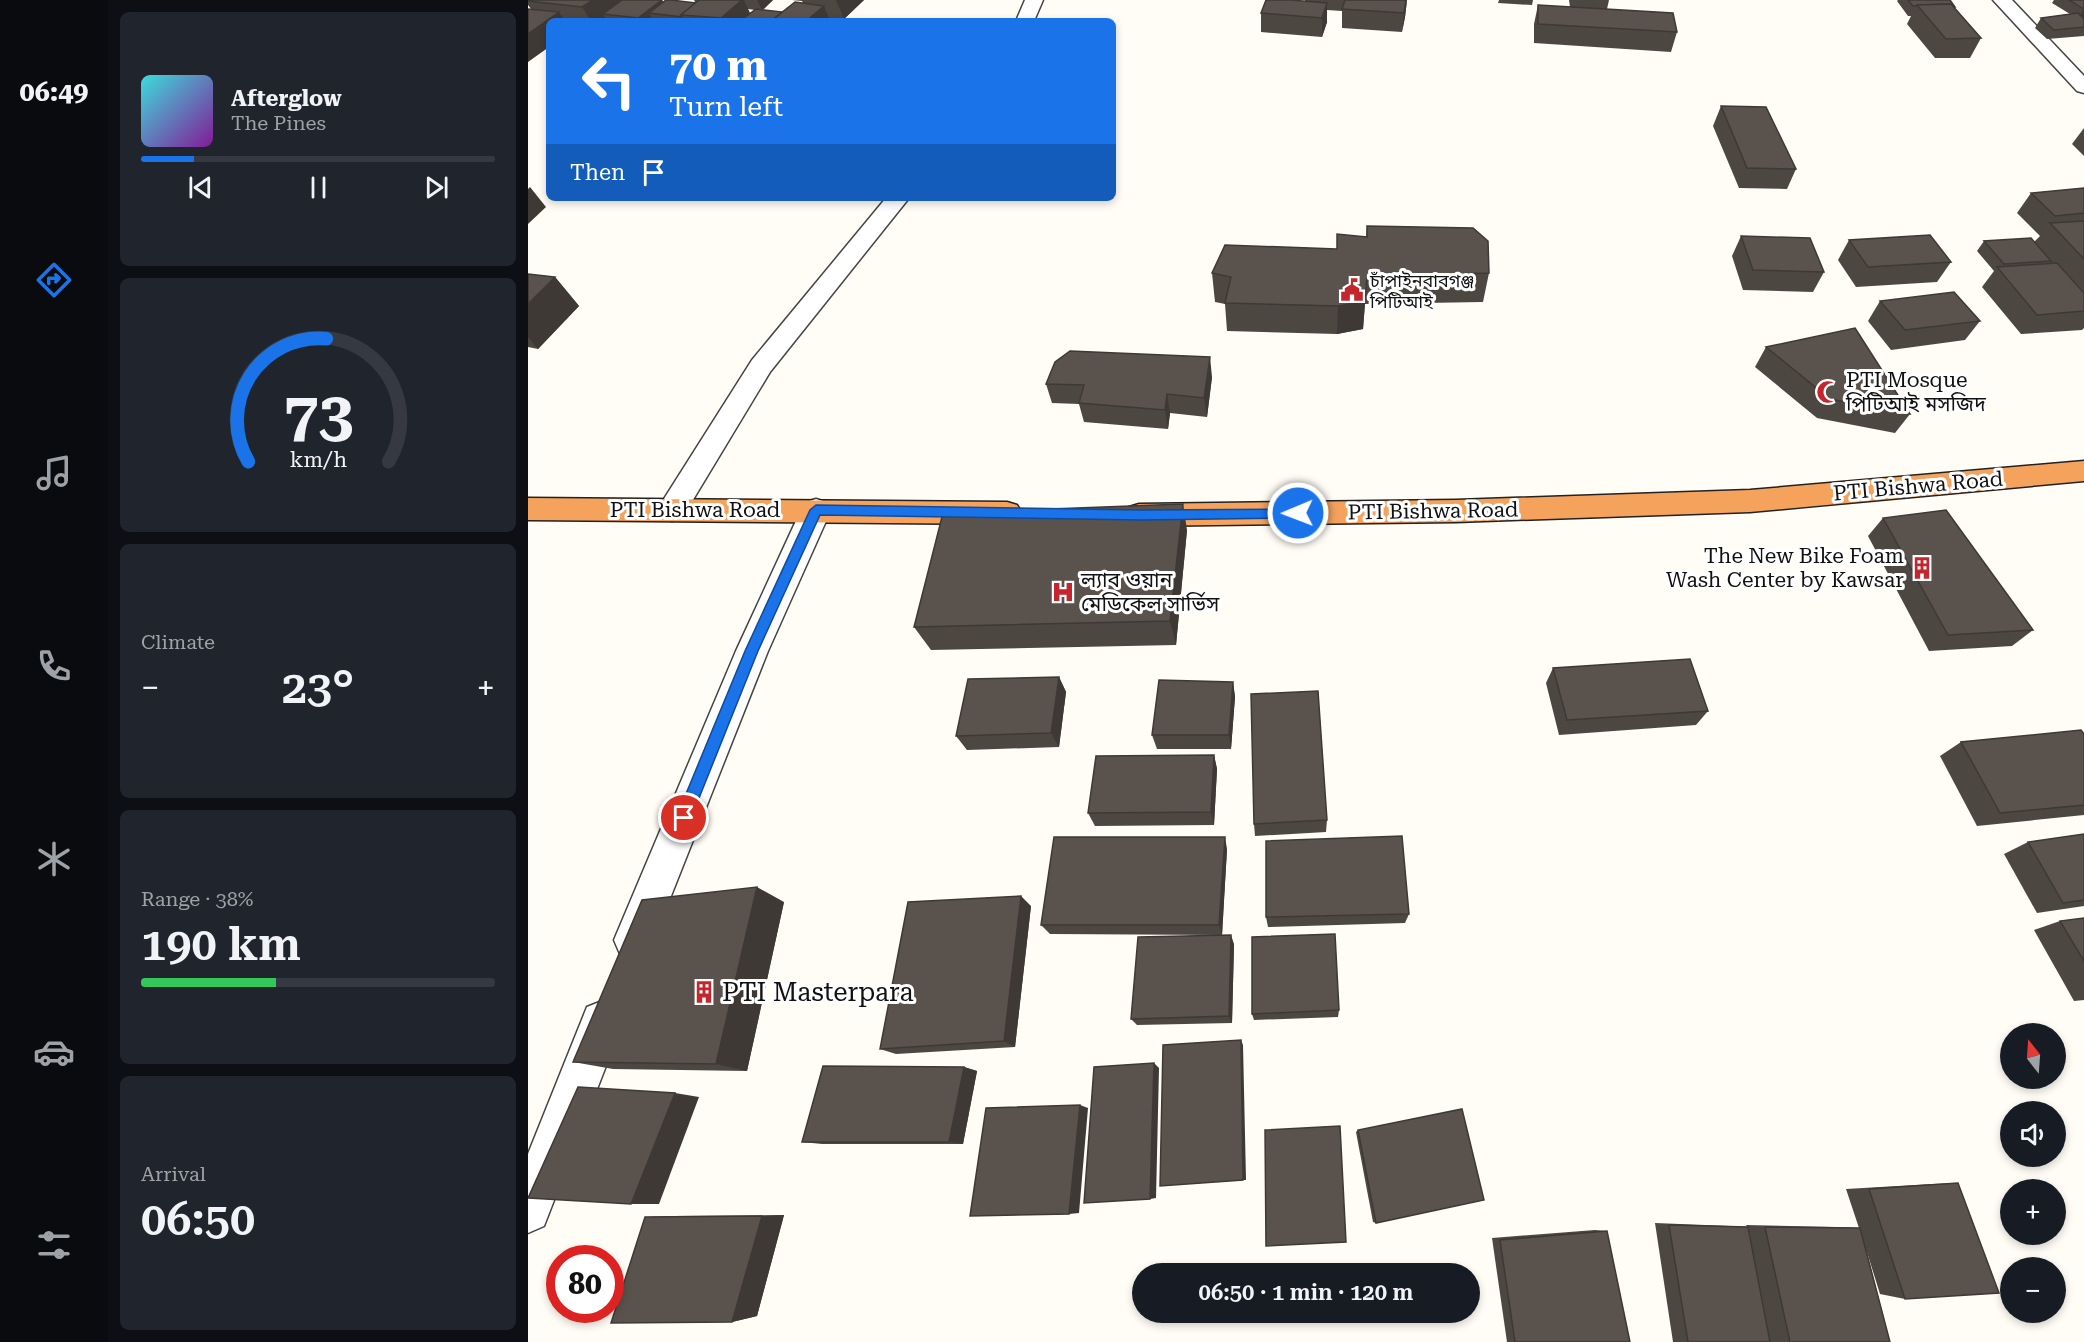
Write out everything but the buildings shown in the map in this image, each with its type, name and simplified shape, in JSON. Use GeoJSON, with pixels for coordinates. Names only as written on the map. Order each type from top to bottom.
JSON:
{"type":"FeatureCollection","features":[{"type":"Feature","properties":{"kind":"highway","name":"PTI Bishwa Road"},"geometry":{"type":"LineString","coordinates":[[1117,515],[1456,511],[1750,501],[2084,471]]}},
{"type":"Feature","properties":{"kind":"highway","name":"PTI Bishwa Road"},"geometry":{"type":"LineString","coordinates":[[528,509],[1036,513]]}},
{"type":"Feature","properties":{"kind":"street"},"geometry":{"type":"LineString","coordinates":[[1026,18],[1034,0]]}},
{"type":"Feature","properties":{"kind":"street"},"geometry":{"type":"LineString","coordinates":[[2002,0],[2084,87]]}},
{"type":"Feature","properties":{"kind":"street"},"geometry":{"type":"LineString","coordinates":[[672,510],[761,366],[896,201]]}},
{"type":"Feature","properties":{"kind":"street"},"geometry":{"type":"LineString","coordinates":[[528,1210],[752,651],[816,510]]}},
{"type":"Feature","properties":{"kind":"place","name":"চাঁপাইনবাবগঞ্জ পিটিআই"},"geometry":{"type":"Point","coordinates":[1352,290]}},
{"type":"Feature","properties":{"kind":"place","name":"PTI Mosque পিটিআই মসজিদ"},"geometry":{"type":"Point","coordinates":[1828,392]}},
{"type":"Feature","properties":{"kind":"place","name":"The New Bike Foam Wash Center by Kawsar"},"geometry":{"type":"Point","coordinates":[1922,568]}},
{"type":"Feature","properties":{"kind":"place","name":"ল্যাব ওয়ান মেডিকেল সার্ভিস"},"geometry":{"type":"Point","coordinates":[1063,592]}},
{"type":"Feature","properties":{"kind":"place","name":"PTI Masterpara"},"geometry":{"type":"Point","coordinates":[704,992]}},
{"type":"Feature","properties":{"kind":"route"},"geometry":{"type":"LineString","coordinates":[[684,818],[752,651],[816,510],[1141,515],[1298,513]]}}]}
